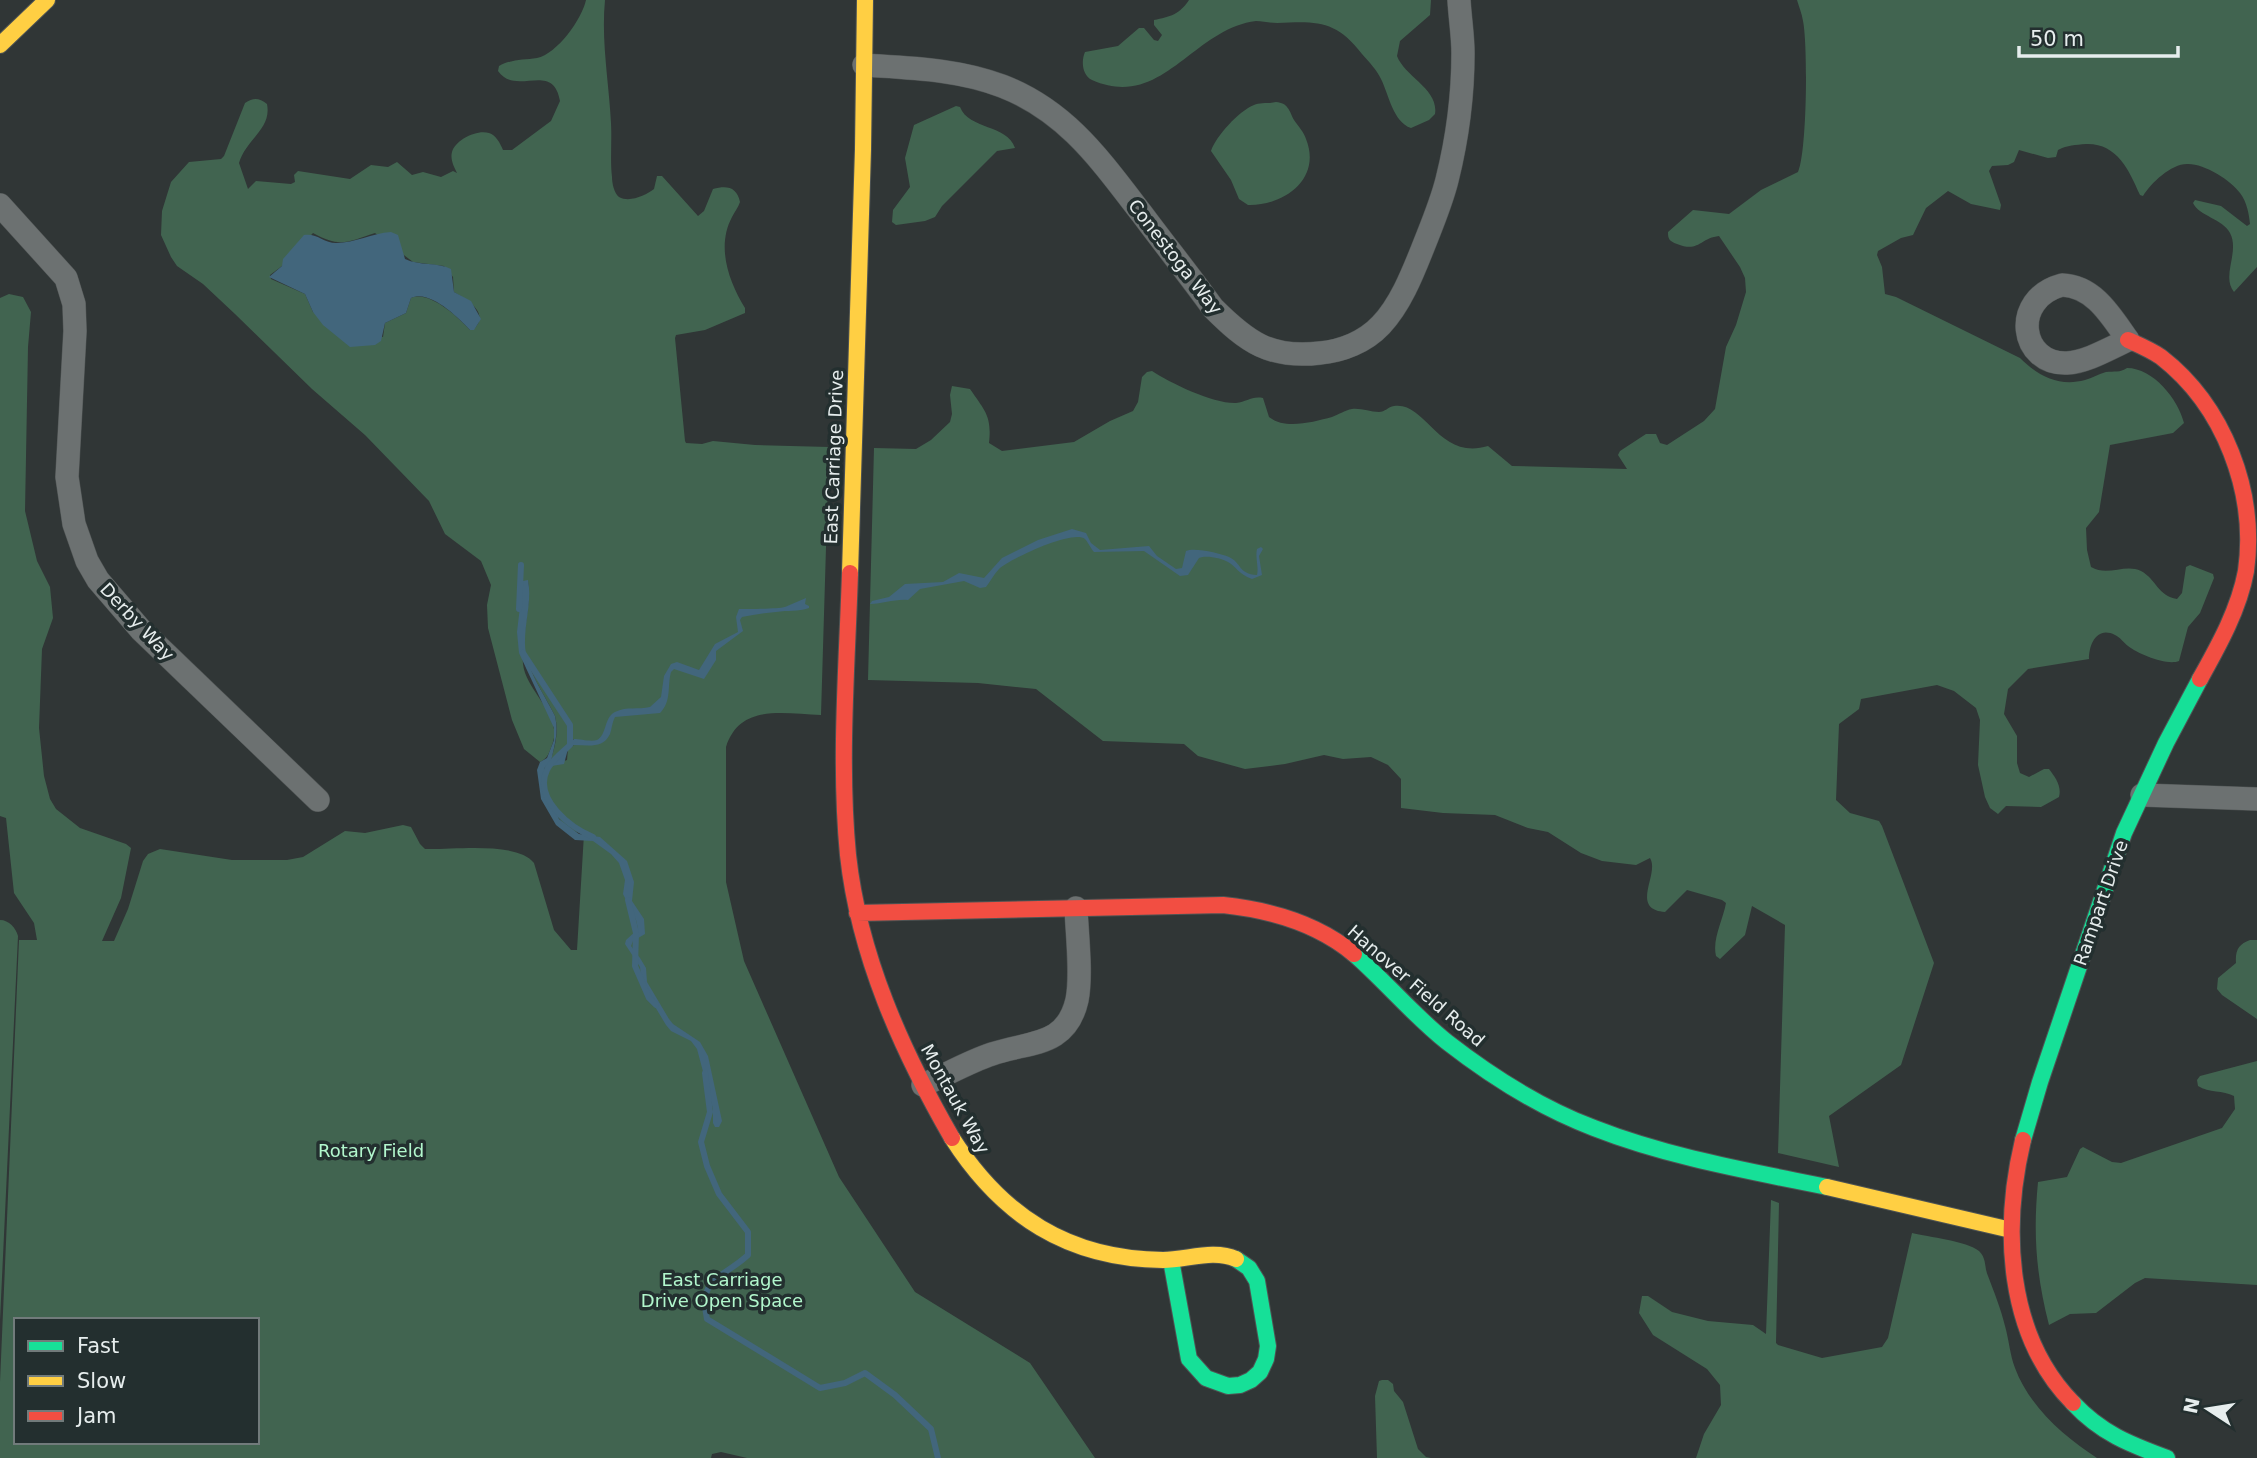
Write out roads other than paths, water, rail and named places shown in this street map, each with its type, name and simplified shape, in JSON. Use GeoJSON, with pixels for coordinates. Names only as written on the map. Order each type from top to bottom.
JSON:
{"type":"FeatureCollection","features":[{"type":"Feature","properties":{"kind":"street"},"geometry":{"type":"LineString","coordinates":[[0,45],[47,0]]}},
{"type":"Feature","properties":{"kind":"street","name":"East Carriage Drive"},"geometry":{"type":"LineString","coordinates":[[857,913],[844,826],[844,777],[865,0]]}},
{"type":"Feature","properties":{"kind":"street","name":"Conestoga Way"},"geometry":{"type":"LineString","coordinates":[[864,65],[963,75],[1000,85],[1040,105],[1092,148],[1213,308],[1236,331],[1257,346],[1281,354],[1313,354],[1347,347],[1380,326],[1391,314],[1416,264],[1444,191],[1452,156],[1463,53],[1459,0]]}},
{"type":"Feature","properties":{"kind":"street","name":"Derby Way"},"geometry":{"type":"LineString","coordinates":[[0,205],[66,278],[74,304],[67,477],[74,524],[87,561],[98,580],[141,630],[318,800]]}},
{"type":"Feature","properties":{"kind":"street","name":"Rampart Drive"},"geometry":{"type":"LineString","coordinates":[[2128,340],[2162,357],[2190,382],[2210,408],[2228,441],[2241,478],[2248,530],[2246,569],[2234,610],[2125,831],[2030,1114],[2013,1188],[2011,1230],[2016,1291],[2022,1320],[2031,1342],[2060,1391],[2104,1432],[2128,1446],[2167,1458]]}},
{"type":"Feature","properties":{"kind":"street"},"geometry":{"type":"LineString","coordinates":[[2142,794],[2257,799]]}},
{"type":"Feature","properties":{"kind":"street","name":"Hanover Field Road"},"geometry":{"type":"LineString","coordinates":[[857,913],[1223,905],[1283,915],[1315,928],[1353,952],[1427,1026],[1482,1068],[1532,1099],[1577,1121],[1661,1150],[2011,1230]]}},
{"type":"Feature","properties":{"kind":"street"},"geometry":{"type":"LineString","coordinates":[[923,1085],[989,1055],[1037,1045],[1055,1035],[1064,1026],[1071,1017],[1077,997],[1076,908]]}},
{"type":"Feature","properties":{"kind":"street","name":"Montauk Way"},"geometry":{"type":"LineString","coordinates":[[857,913],[883,1000],[945,1129],[982,1182],[1005,1205],[1031,1224],[1082,1248],[1113,1256],[1171,1260],[1223,1254],[1234,1257],[1252,1271],[1257,1280],[1268,1338],[1268,1350],[1261,1369],[1247,1381],[1229,1386],[1211,1383],[1192,1367],[1171,1260]]}},
{"type":"Feature","properties":{"kind":"water"},"geometry":{"type":"Polygon","coordinates":[[[391,232],[398,235],[405,259],[451,269],[454,292],[471,301],[481,319],[474,330],[470,330],[443,306],[418,296],[411,298],[406,313],[385,323],[381,341],[375,345],[350,347],[323,325],[313,312],[305,294],[269,277],[282,266],[283,259],[304,235],[313,235],[336,243],[391,232]]]}},
{"type":"Feature","properties":{"kind":"water"},"geometry":{"type":"Polygon","coordinates":[[[1072,529],[1086,533],[1091,543],[1100,550],[1149,546],[1157,556],[1176,569],[1182,568],[1186,551],[1201,550],[1229,557],[1246,573],[1257,575],[1257,549],[1261,547],[1263,549],[1259,556],[1262,575],[1252,579],[1225,561],[1205,557],[1199,558],[1188,575],[1180,576],[1144,551],[1094,552],[1085,539],[1078,537],[1055,541],[1015,559],[999,569],[986,587],[980,588],[964,581],[920,589],[908,600],[870,604],[872,601],[889,597],[905,584],[943,582],[959,573],[984,578],[1002,558],[1038,540],[1072,529]]]}},
{"type":"Feature","properties":{"kind":"water"},"geometry":{"type":"Polygon","coordinates":[[[528,580],[526,651],[531,670],[555,716],[556,734],[551,762],[557,761],[574,739],[592,741],[600,738],[611,714],[624,709],[650,707],[661,697],[664,676],[671,664],[677,662],[699,670],[715,644],[738,632],[736,617],[739,609],[781,608],[806,598],[805,604],[809,606],[801,610],[742,617],[740,620],[743,631],[716,651],[716,660],[704,679],[674,669],[671,672],[668,698],[660,713],[615,717],[610,734],[603,742],[595,745],[574,745],[568,749],[564,764],[545,767],[543,780],[559,819],[579,834],[600,837],[627,861],[634,882],[632,901],[644,919],[645,934],[633,941],[631,946],[646,968],[647,982],[669,1019],[700,1042],[708,1056],[722,1121],[719,1127],[715,1127],[713,1123],[713,1109],[697,1049],[691,1041],[671,1031],[666,1025],[642,985],[640,967],[625,944],[638,929],[623,894],[625,880],[619,863],[593,841],[575,840],[556,825],[541,799],[537,770],[540,762],[547,758],[554,740],[554,728],[519,653],[517,632],[523,581],[528,580]]]}},
{"type":"Feature","properties":{"kind":"waterway"},"geometry":{"type":"LineString","coordinates":[[519,609],[521,565]]}},
{"type":"Feature","properties":{"kind":"waterway"},"geometry":{"type":"LineString","coordinates":[[523,653],[570,725],[570,745],[547,770],[545,791],[556,811],[575,827],[593,837]]}},
{"type":"Feature","properties":{"kind":"waterway"},"geometry":{"type":"LineString","coordinates":[[628,900],[636,933],[635,966],[649,998],[656,1005]]}},
{"type":"Feature","properties":{"kind":"waterway"},"geometry":{"type":"LineString","coordinates":[[705,1073],[710,1112],[701,1142],[707,1166],[719,1194],[748,1232],[748,1255],[714,1280],[709,1287],[705,1305],[707,1319],[820,1388],[845,1383],[865,1373],[895,1395],[931,1429],[938,1458]]}},
{"type":"Feature","properties":{"kind":"park label","name":"Rotary Field"},"geometry":{"type":"Point","coordinates":[371,1151]}},
{"type":"Feature","properties":{"kind":"park label","name":"East Carriage Drive Open Space"},"geometry":{"type":"Point","coordinates":[722,1290]}}]}
